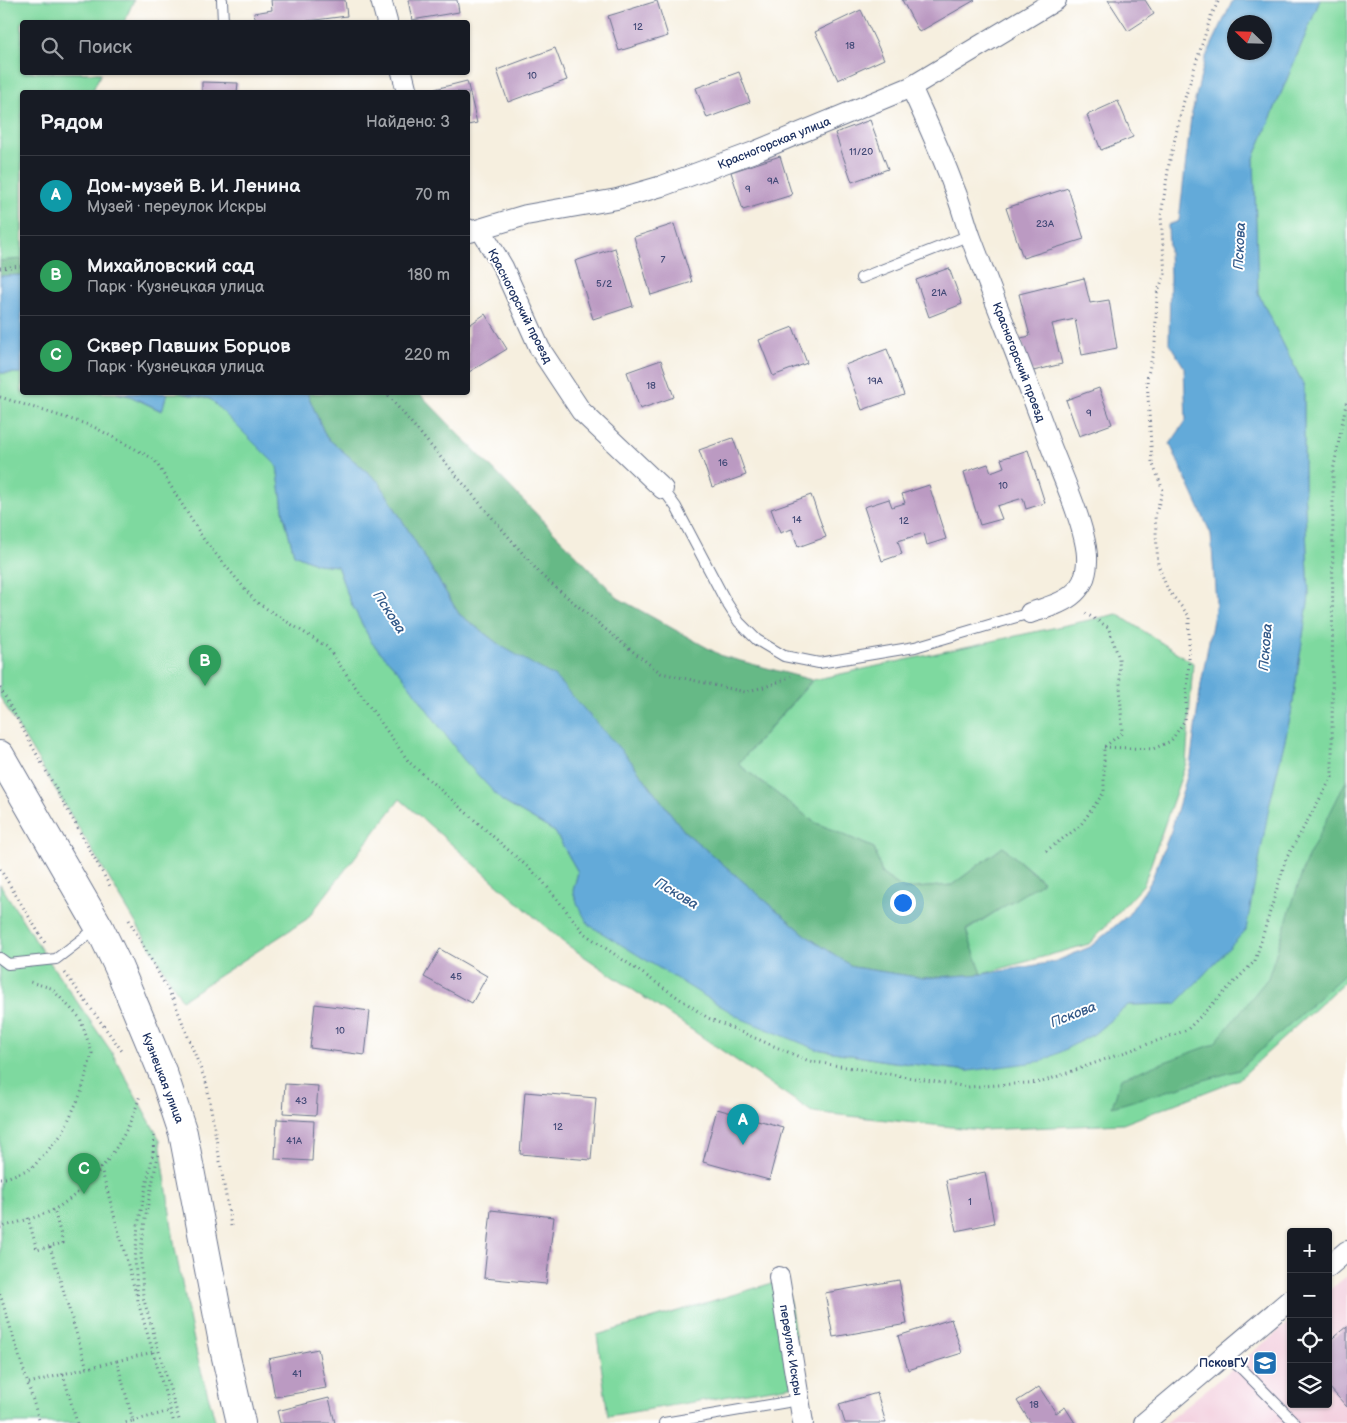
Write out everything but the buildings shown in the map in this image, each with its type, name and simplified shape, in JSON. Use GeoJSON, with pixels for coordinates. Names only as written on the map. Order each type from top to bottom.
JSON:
{"type":"FeatureCollection","features":[{"type":"Feature","properties":{"kind":"street"},"geometry":{"type":"LineString","coordinates":[[381,0],[386,20]]}},
{"type":"Feature","properties":{"kind":"street","name":"Красногорская улица"},"geometry":{"type":"LineString","coordinates":[[473,231],[526,215],[618,200],[754,152],[911,87],[1056,0]]}},
{"type":"Feature","properties":{"kind":"street"},"geometry":{"type":"LineString","coordinates":[[403,75],[406,90]]}},
{"type":"Feature","properties":{"kind":"street","name":"Красногорский проезд"},"geometry":{"type":"LineString","coordinates":[[911,87],[955,188],[970,236],[1034,399],[1079,521],[1088,563],[1084,578],[1065,602]]}},
{"type":"Feature","properties":{"kind":"street","name":"Красногорский проезд"},"geometry":{"type":"LineString","coordinates":[[473,231],[502,267],[540,349],[581,411],[663,489]]}},
{"type":"Feature","properties":{"kind":"street"},"geometry":{"type":"LineString","coordinates":[[1030,614],[1065,602]]}},
{"type":"Feature","properties":{"kind":"street","name":"Кузнецкая улица"},"geometry":{"type":"LineString","coordinates":[[1,758],[99,927],[118,966],[164,1076],[183,1133],[225,1353],[241,1423]]}},
{"type":"Feature","properties":{"kind":"street"},"geometry":{"type":"LineString","coordinates":[[1332,1264],[1347,1251]]}},
{"type":"Feature","properties":{"kind":"street","name":"переулок Искры"},"geometry":{"type":"LineString","coordinates":[[779,1277],[803,1423]]}},
{"type":"Feature","properties":{"kind":"street"},"geometry":{"type":"LineString","coordinates":[[1144,1423],[1287,1301]]}},
{"type":"Feature","properties":{"kind":"lane"},"geometry":{"type":"LineString","coordinates":[[222,0],[223,20]]}},
{"type":"Feature","properties":{"kind":"lane"},"geometry":{"type":"LineString","coordinates":[[861,278],[970,236]]}},
{"type":"Feature","properties":{"kind":"lane"},"geometry":{"type":"LineString","coordinates":[[663,489],[676,507],[725,600],[739,622],[758,640],[784,656],[819,663],[915,647],[1030,614]]}},
{"type":"Feature","properties":{"kind":"lane"},"geometry":{"type":"LineString","coordinates":[[0,958],[8,964],[56,959],[99,927]]}},
{"type":"Feature","properties":{"kind":"lane"},"geometry":{"type":"LineString","coordinates":[[1224,1355],[1242,1369],[1295,1423]]}},
{"type":"Feature","properties":{"kind":"lane"},"geometry":{"type":"LineString","coordinates":[[664,1423],[799,1400]]}},
{"type":"Feature","properties":{"kind":"path"},"geometry":{"type":"LineString","coordinates":[[1104,747],[1153,749],[1171,741],[1185,720],[1189,661],[1189,616],[1168,590],[1158,565],[1155,516],[1163,490],[1152,462],[1147,380],[1155,344],[1158,293],[1165,274],[1162,216],[1169,164],[1183,104],[1211,16],[1219,0]]}},
{"type":"Feature","properties":{"kind":"path"},"geometry":{"type":"LineString","coordinates":[[0,268],[20,266]]}},
{"type":"Feature","properties":{"kind":"path"},"geometry":{"type":"LineString","coordinates":[[388,395],[542,576],[661,673],[744,692],[771,685],[819,663]]}},
{"type":"Feature","properties":{"kind":"path"},"geometry":{"type":"LineString","coordinates":[[0,397],[92,426],[154,460],[204,540],[256,602],[328,647],[409,762],[540,878],[585,934],[708,1018],[809,1061],[968,1087],[1042,1082],[1187,1030],[1255,961],[1286,859],[1332,777],[1334,471],[1347,399]]}},
{"type":"Feature","properties":{"kind":"path"},"geometry":{"type":"LineString","coordinates":[[1065,602],[1108,627],[1119,658],[1122,733],[1104,747]]}},
{"type":"Feature","properties":{"kind":"path"},"geometry":{"type":"LineString","coordinates":[[1046,851],[1080,826],[1104,792],[1104,747]]}},
{"type":"Feature","properties":{"kind":"path"},"geometry":{"type":"LineString","coordinates":[[0,1178],[6,1178],[32,1168],[62,1134],[81,1094],[92,1052],[80,1018],[51,988],[26,981]]}},
{"type":"Feature","properties":{"kind":"path"},"geometry":{"type":"LineString","coordinates":[[0,1228],[54,1210],[79,1191],[114,1153],[137,1108],[141,1091]]}},
{"type":"Feature","properties":{"kind":"path"},"geometry":{"type":"LineString","coordinates":[[138,1302],[135,1260],[138,1225],[153,1153],[154,1136]]}},
{"type":"Feature","properties":{"kind":"path"},"geometry":{"type":"LineString","coordinates":[[158,1153],[145,1219],[141,1251],[143,1297],[180,1423]]}},
{"type":"Feature","properties":{"kind":"path"},"geometry":{"type":"LineString","coordinates":[[101,1168],[174,1423]]}},
{"type":"Feature","properties":{"kind":"path"},"geometry":{"type":"LineString","coordinates":[[28,1218],[38,1250],[63,1243],[54,1210]]}},
{"type":"Feature","properties":{"kind":"path"},"geometry":{"type":"LineString","coordinates":[[50,1246],[87,1368]]}},
{"type":"Feature","properties":{"kind":"path"},"geometry":{"type":"LineString","coordinates":[[0,1294],[40,1423]]}},
{"type":"Feature","properties":{"kind":"path"},"geometry":{"type":"LineString","coordinates":[[29,1383],[154,1352]]}},
{"type":"Feature","properties":{"kind":"path"},"geometry":{"type":"LineString","coordinates":[[117,1361],[133,1421]]}},
{"type":"Feature","properties":{"kind":"path"},"geometry":{"type":"LineString","coordinates":[[63,1374],[77,1423]]}},
{"type":"Feature","properties":{"kind":"path"},"geometry":{"type":"LineString","coordinates":[[124,1423],[170,1411]]}},
{"type":"Feature","properties":{"kind":"shaded area","name":"ПсковГУ"},"geometry":{"type":"Polygon","coordinates":[[[1347,1276],[1347,1423],[1165,1423],[1287,1324],[1287,1408],[1332,1408],[1332,1288],[1347,1276]]]}},
{"type":"Feature","properties":{"kind":"green space"},"geometry":{"type":"Polygon","coordinates":[[[0,0],[134,0],[125,20],[20,20],[20,75],[100,75],[93,90],[20,90],[20,259],[0,261],[0,0]]]}},
{"type":"Feature","properties":{"kind":"green space"},"geometry":{"type":"Polygon","coordinates":[[[1320,0],[1347,0],[1347,979],[1239,1079],[1123,1124],[980,1130],[812,1112],[563,942],[400,799],[307,919],[182,1000],[0,697],[0,373],[20,373],[20,395],[126,395],[161,411],[166,395],[195,395],[210,399],[277,466],[284,516],[294,554],[317,564],[337,566],[350,601],[372,643],[402,675],[502,801],[555,832],[578,872],[573,891],[816,1049],[886,1061],[969,1071],[1094,1034],[1128,1005],[1176,1004],[1270,802],[1291,714],[1309,596],[1304,485],[1304,386],[1258,293],[1254,158],[1320,0]]]}},
{"type":"Feature","properties":{"kind":"green space"},"geometry":{"type":"Polygon","coordinates":[[[20,259],[20,275],[0,276],[0,261],[20,259]]]}},
{"type":"Feature","properties":{"kind":"green space"},"geometry":{"type":"Polygon","coordinates":[[[308,395],[421,395],[618,598],[722,656],[812,680],[738,764],[814,822],[874,848],[882,874],[904,889],[952,885],[1003,847],[1043,882],[966,930],[982,974],[923,978],[853,967],[808,937],[684,831],[630,760],[501,646],[459,614],[379,482],[326,437],[308,395]]]}},
{"type":"Feature","properties":{"kind":"green space"},"geometry":{"type":"Polygon","coordinates":[[[1117,614],[1193,663],[1186,763],[1144,884],[1089,944],[982,974],[966,931],[1043,881],[1003,847],[952,885],[904,889],[882,874],[874,848],[814,822],[738,764],[813,680],[1117,614]]]}},
{"type":"Feature","properties":{"kind":"green space"},"geometry":{"type":"Polygon","coordinates":[[[1347,779],[1347,972],[1239,1070],[1112,1107],[1121,1078],[1214,1044],[1268,978],[1306,861],[1347,779]]]}},
{"type":"Feature","properties":{"kind":"green space"},"geometry":{"type":"Polygon","coordinates":[[[0,884],[42,951],[111,1051],[160,1140],[175,1249],[198,1360],[216,1423],[0,1423],[0,884]]]}},
{"type":"Feature","properties":{"kind":"green space"},"geometry":{"type":"Polygon","coordinates":[[[786,1279],[803,1384],[608,1416],[597,1335],[786,1279]]]}},
{"type":"Feature","properties":{"kind":"water","name":"Пскова"},"geometry":{"type":"Polygon","coordinates":[[[1233,0],[1320,0],[1254,158],[1258,293],[1304,386],[1304,485],[1309,596],[1291,714],[1270,802],[1246,930],[1176,1004],[1128,1005],[1094,1034],[1043,1061],[969,1071],[886,1061],[816,1049],[742,1019],[589,925],[578,906],[573,891],[578,872],[555,832],[502,801],[463,759],[402,675],[372,643],[350,601],[337,566],[317,564],[294,554],[284,516],[277,466],[210,399],[190,395],[308,395],[326,437],[379,482],[459,614],[501,646],[555,677],[630,760],[684,831],[808,937],[853,967],[923,978],[983,974],[1054,962],[1090,947],[1128,915],[1150,883],[1171,831],[1190,766],[1201,684],[1216,603],[1211,534],[1170,444],[1186,421],[1184,367],[1169,343],[1170,276],[1168,225],[1179,221],[1191,117],[1205,59],[1233,0]]]}},
{"type":"Feature","properties":{"kind":"water"},"geometry":{"type":"Polygon","coordinates":[[[20,275],[20,373],[0,373],[0,276],[20,275]]]}},
{"type":"Feature","properties":{"kind":"water"},"geometry":{"type":"Polygon","coordinates":[[[126,395],[166,395],[162,411],[126,395]]]}},
{"type":"Feature","properties":{"kind":"place","name":"Михайловский сад"},"geometry":{"type":"Point","coordinates":[205,686]}},
{"type":"Feature","properties":{"kind":"place","name":"Дом-музей В. И. Ленина"},"geometry":{"type":"Point","coordinates":[743,1145]}},
{"type":"Feature","properties":{"kind":"place","name":"Сквер Павших Борцов"},"geometry":{"type":"Point","coordinates":[84,1194]}},
{"type":"Feature","properties":{"kind":"place","name":"ПсковГУ"},"geometry":{"type":"Point","coordinates":[1265,1363]}}]}
